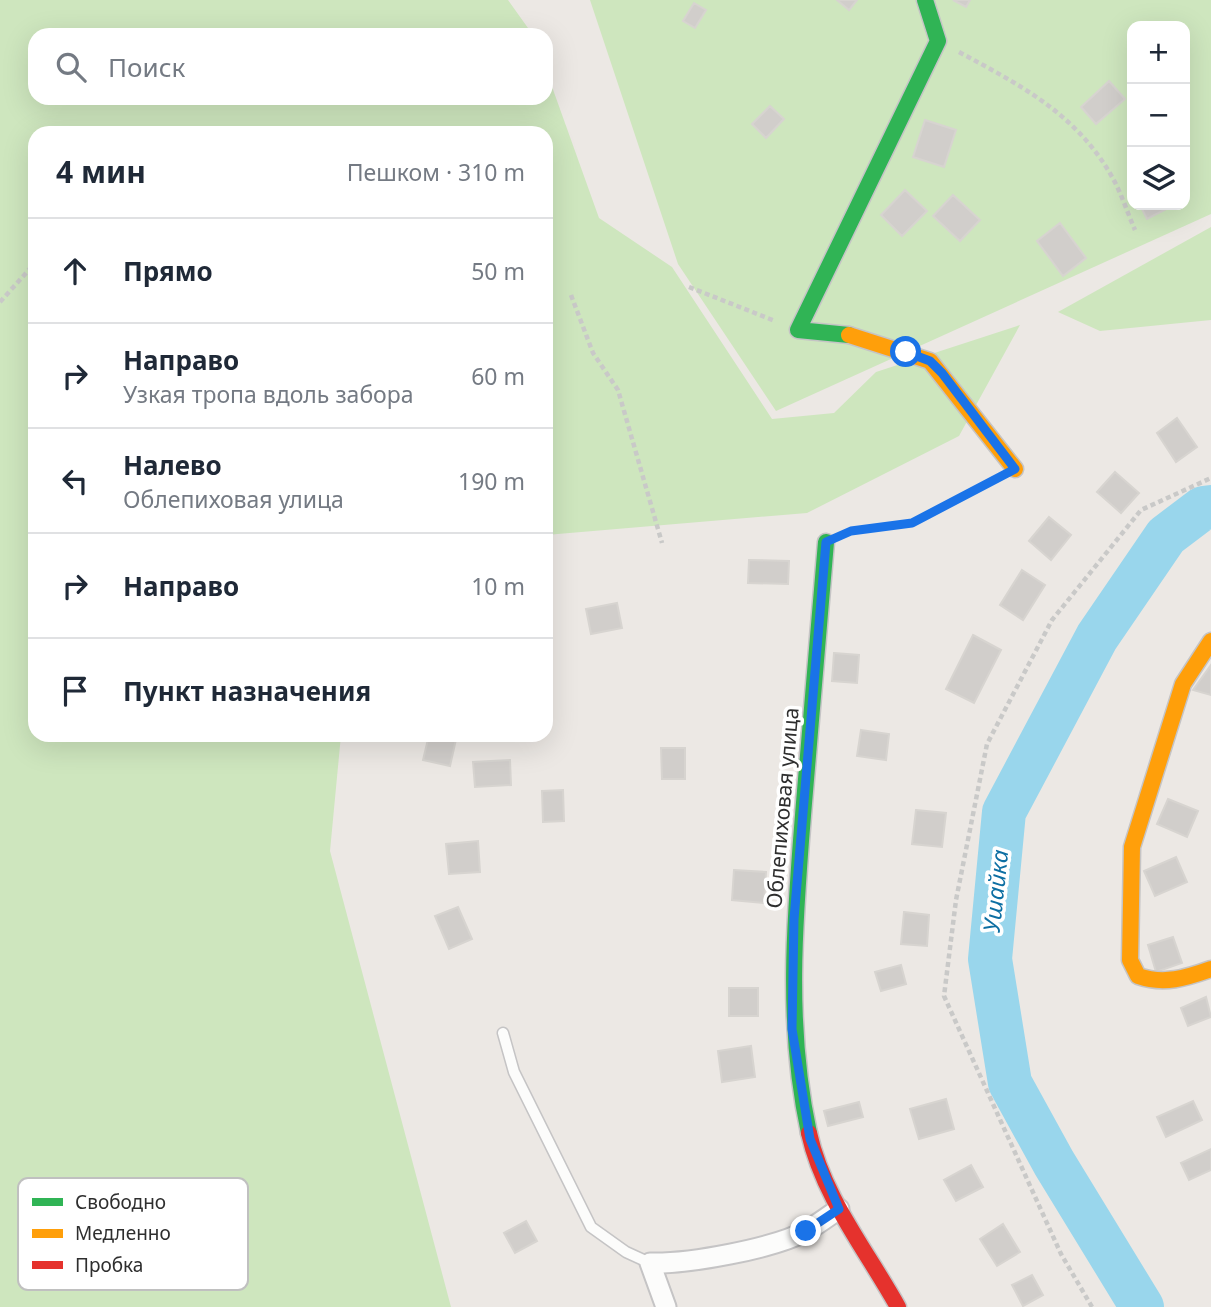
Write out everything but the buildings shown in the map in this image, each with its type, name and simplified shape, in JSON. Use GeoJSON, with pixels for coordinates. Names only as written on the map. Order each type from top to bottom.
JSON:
{"type":"FeatureCollection","features":[{"type":"Feature","properties":{"kind":"street"},"geometry":{"type":"LineString","coordinates":[[925,0],[939,41],[798,330],[846,334],[930,361],[1015,469]]}},
{"type":"Feature","properties":{"kind":"street","name":"Облепиховая улица"},"geometry":{"type":"LineString","coordinates":[[826,542],[794,919],[792,1029],[810,1139],[839,1209],[875,1263],[898,1307]]}},
{"type":"Feature","properties":{"kind":"street"},"geometry":{"type":"LineString","coordinates":[[1211,641],[1183,684],[1132,847],[1130,960],[1138,976],[1155,983],[1184,979],[1211,969]]}},
{"type":"Feature","properties":{"kind":"street"},"geometry":{"type":"LineString","coordinates":[[666,1307],[650,1263],[681,1264],[747,1250],[806,1231],[839,1209]]}},
{"type":"Feature","properties":{"kind":"lane"},"geometry":{"type":"LineString","coordinates":[[503,1033],[514,1072],[591,1227],[626,1252],[650,1263]]}},
{"type":"Feature","properties":{"kind":"path"},"geometry":{"type":"LineString","coordinates":[[939,41],[1021,84],[1068,120],[1111,175],[1135,230]]}},
{"type":"Feature","properties":{"kind":"path"},"geometry":{"type":"LineString","coordinates":[[0,302],[28,271]]}},
{"type":"Feature","properties":{"kind":"path"},"geometry":{"type":"LineString","coordinates":[[689,287],[798,330]]}},
{"type":"Feature","properties":{"kind":"path"},"geometry":{"type":"LineString","coordinates":[[571,295],[593,354],[618,390],[662,543]]}},
{"type":"Feature","properties":{"kind":"path"},"geometry":{"type":"LineString","coordinates":[[826,542],[851,531],[912,523],[1015,469]]}},
{"type":"Feature","properties":{"kind":"path"},"geometry":{"type":"LineString","coordinates":[[1092,1307],[1061,1254],[944,996],[956,900],[987,744],[1052,620],[1141,510],[1211,478]]}},
{"type":"Feature","properties":{"kind":"green space"},"geometry":{"type":"Polygon","coordinates":[[[0,0],[508,0],[528,28],[28,28],[28,105],[553,105],[553,90],[599,218],[672,267],[772,419],[834,413],[876,372],[1020,325],[959,436],[807,513],[553,534],[553,126],[28,126],[28,742],[340,742],[330,851],[451,1307],[0,1307],[0,0]]]}},
{"type":"Feature","properties":{"kind":"green space"},"geometry":{"type":"Polygon","coordinates":[[[590,0],[1211,0],[1211,214],[776,411],[678,264],[590,0]]]}},
{"type":"Feature","properties":{"kind":"green space"},"geometry":{"type":"Polygon","coordinates":[[[1211,227],[1211,320],[1100,331],[1058,312],[1211,227]]]}},
{"type":"Feature","properties":{"kind":"waterway","name":"Ушайка"},"geometry":{"type":"LineString","coordinates":[[1142,1307],[1054,1163],[1010,1083],[990,959],[1004,812],[1097,637],[1166,536],[1203,508],[1211,507]]}},
{"type":"Feature","properties":{"kind":"traffic: fast"},"geometry":{"type":"LineString","coordinates":[[849,335],[798,330],[938,41],[925,0]]}},
{"type":"Feature","properties":{"kind":"traffic: fast"},"geometry":{"type":"LineString","coordinates":[[809,1133],[794,1010],[795,927],[826,542]]}},
{"type":"Feature","properties":{"kind":"traffic: slow"},"geometry":{"type":"LineString","coordinates":[[849,335],[930,361],[1015,469]]}},
{"type":"Feature","properties":{"kind":"traffic: slow"},"geometry":{"type":"LineString","coordinates":[[1211,641],[1183,684],[1132,847],[1130,960],[1138,976],[1148,979],[1184,978],[1211,969]]}},
{"type":"Feature","properties":{"kind":"traffic: jam"},"geometry":{"type":"LineString","coordinates":[[809,1133],[824,1179],[835,1201],[898,1307]]}},
{"type":"Feature","properties":{"kind":"route"},"geometry":{"type":"LineString","coordinates":[[806,1231],[839,1209],[810,1139],[792,1029],[794,919],[826,542],[851,531],[912,523],[1015,469],[942,373],[930,361],[906,352]]}}]}
